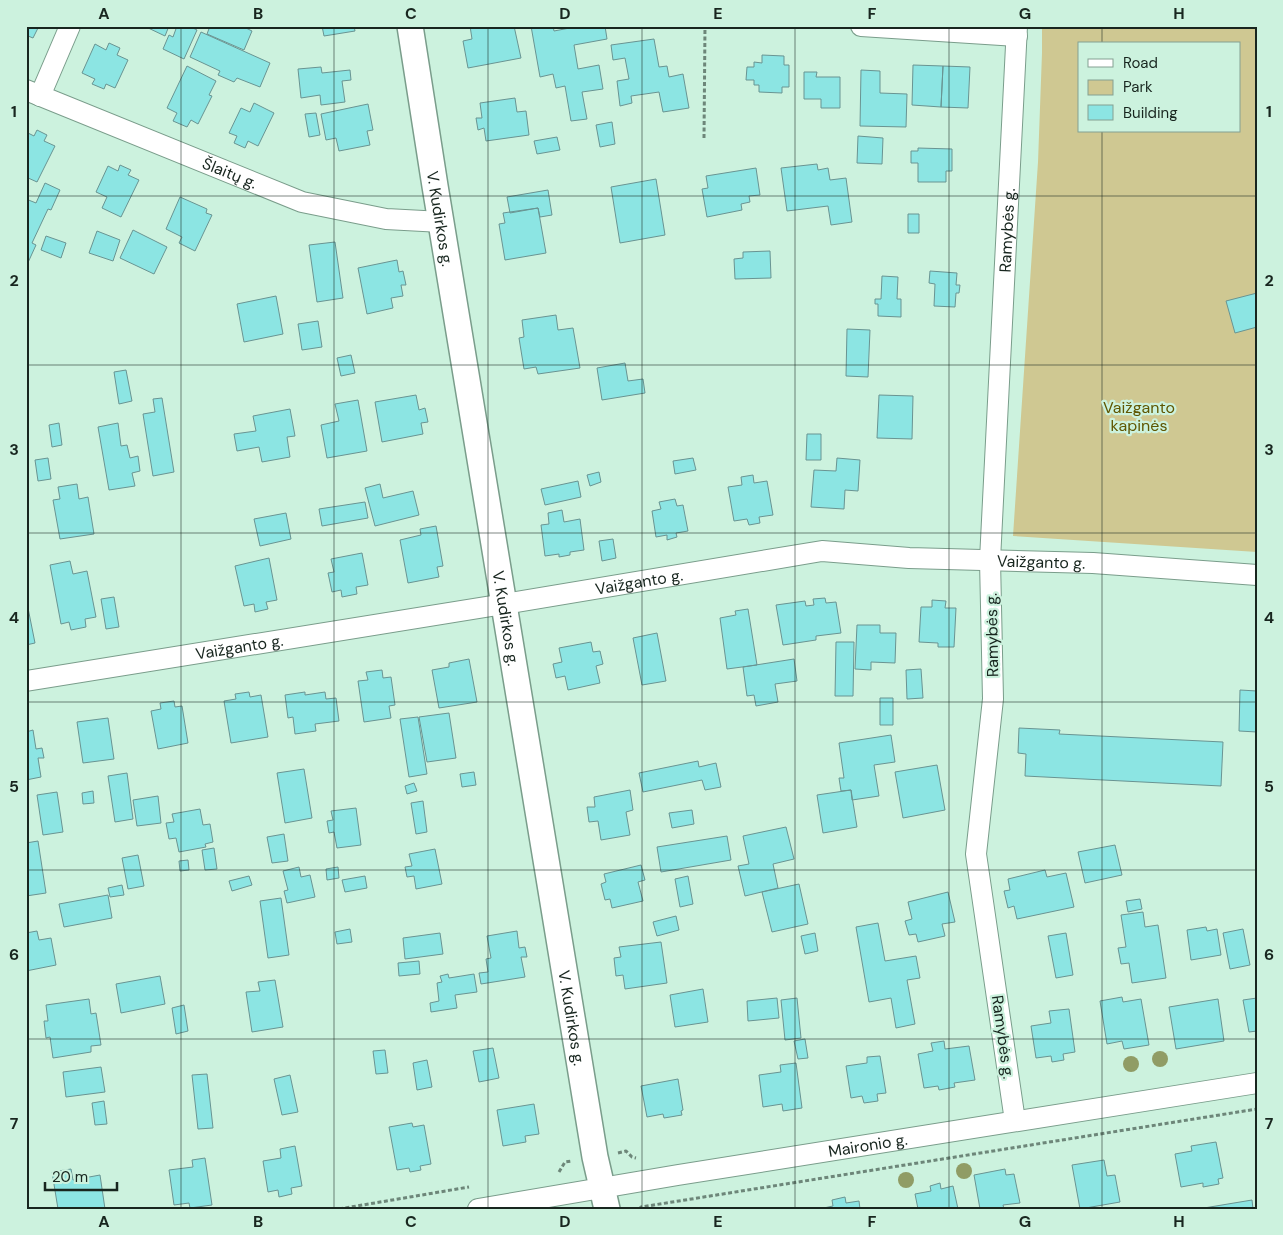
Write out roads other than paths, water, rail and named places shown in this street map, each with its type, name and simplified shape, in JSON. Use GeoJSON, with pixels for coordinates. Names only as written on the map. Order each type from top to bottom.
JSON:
{"type":"FeatureCollection","features":[{"type":"Feature","properties":{"kind":"street"},"geometry":{"type":"LineString","coordinates":[[33,93],[70,26]]}},
{"type":"Feature","properties":{"kind":"street","name":"V. Kudirkos g."},"geometry":{"type":"LineString","coordinates":[[410,26],[595,1157],[604,1199]]}},
{"type":"Feature","properties":{"kind":"street"},"geometry":{"type":"LineString","coordinates":[[861,26],[1017,31]]}},
{"type":"Feature","properties":{"kind":"street","name":"Ramybės g."},"geometry":{"type":"LineString","coordinates":[[1015,1121],[976,854],[993,699],[990,560],[1017,31]]}},
{"type":"Feature","properties":{"kind":"street","name":"Šlaitų g."},"geometry":{"type":"LineString","coordinates":[[33,93],[302,202],[386,219],[442,222]]}},
{"type":"Feature","properties":{"kind":"street","name":"Vaižganto g."},"geometry":{"type":"LineString","coordinates":[[26,681],[822,551],[909,558],[1093,563],[1257,575]]}},
{"type":"Feature","properties":{"kind":"street","name":"Maironio g."},"geometry":{"type":"LineString","coordinates":[[478,1209],[604,1199],[678,1175],[1257,1082]]}},
{"type":"Feature","properties":{"kind":"park label","name":"Vaižganto kapinės"},"geometry":{"type":"Point","coordinates":[1139,416]}}]}
